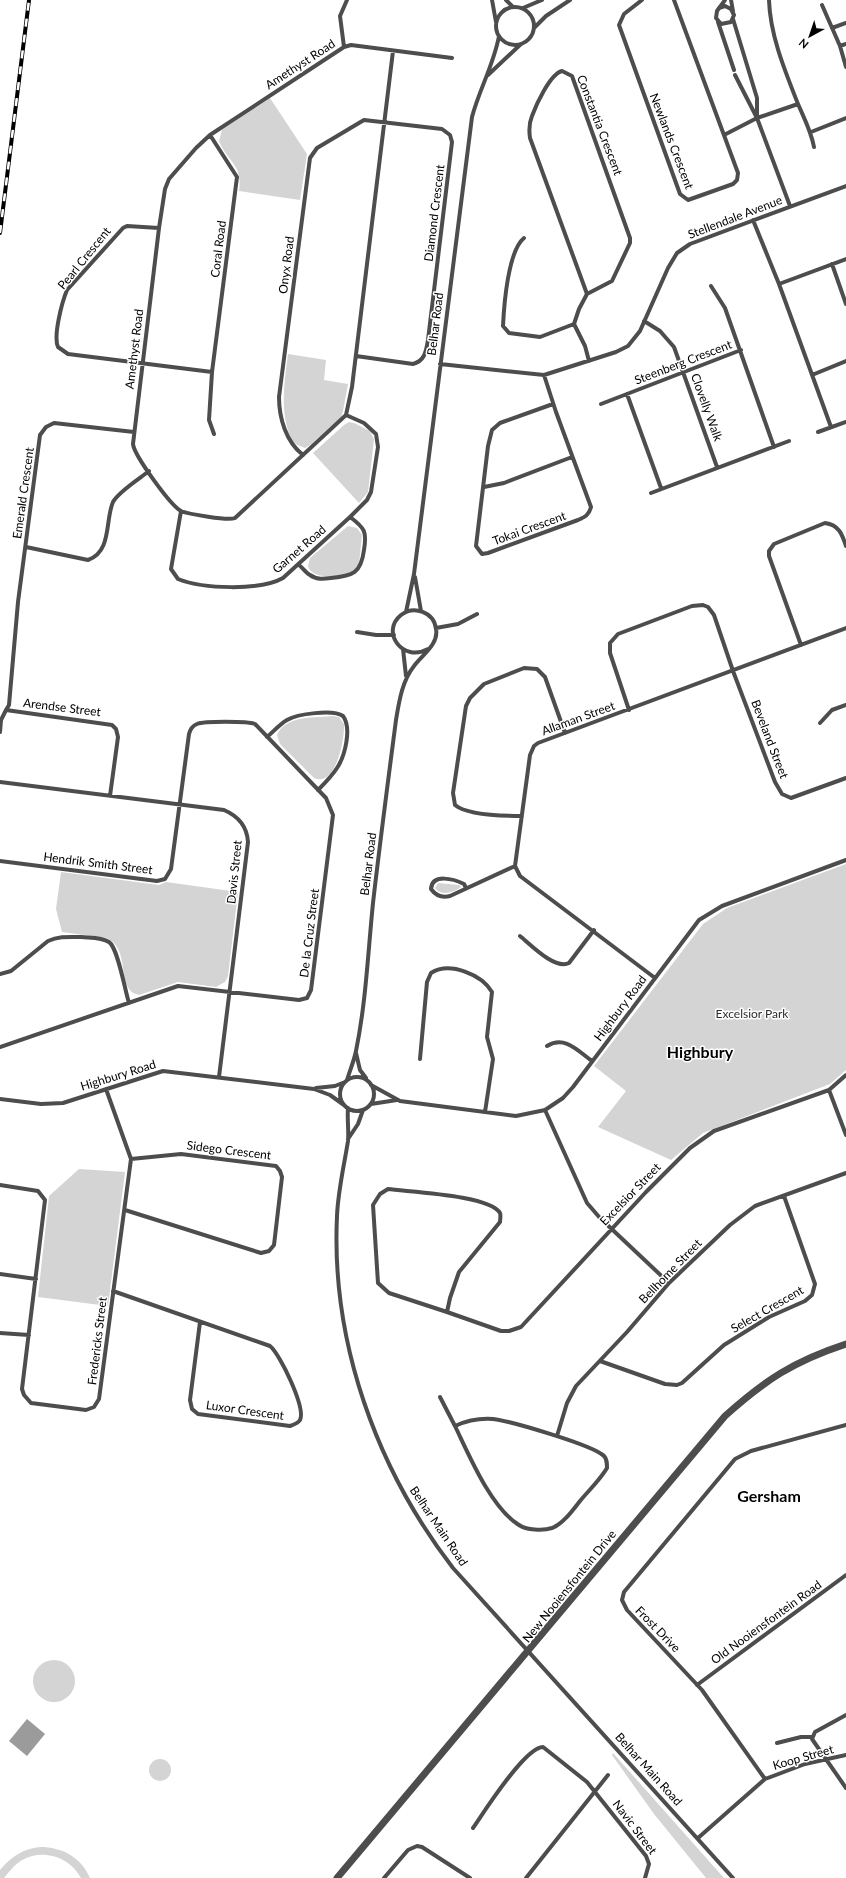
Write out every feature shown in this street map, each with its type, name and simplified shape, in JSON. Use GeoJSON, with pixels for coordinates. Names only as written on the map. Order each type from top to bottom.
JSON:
{"type":"FeatureCollection","features":[{"type":"Feature","properties":{"kind":"street"},"geometry":{"type":"LineString","coordinates":[[344,47],[340,16],[347,0]]}},
{"type":"Feature","properties":{"kind":"street"},"geometry":{"type":"LineString","coordinates":[[492,0],[499,36],[506,43],[521,44],[531,37],[534,28],[533,20],[529,13],[523,8]]}},
{"type":"Feature","properties":{"kind":"street"},"geometry":{"type":"LineString","coordinates":[[506,0],[513,7]]}},
{"type":"Feature","properties":{"kind":"street"},"geometry":{"type":"LineString","coordinates":[[496,22],[502,12],[513,7],[523,8],[542,0]]}},
{"type":"Feature","properties":{"kind":"street"},"geometry":{"type":"LineString","coordinates":[[534,28],[546,16],[570,0]]}},
{"type":"Feature","properties":{"kind":"street","name":"Newlands Crescent"},"geometry":{"type":"LineString","coordinates":[[642,0],[624,14],[619,25],[680,194],[688,200],[695,199],[733,184],[737,180],[738,174],[674,0]]}},
{"type":"Feature","properties":{"kind":"street"},"geometry":{"type":"LineString","coordinates":[[725,0],[716,15],[718,22],[725,25],[733,20],[731,0]]}},
{"type":"Feature","properties":{"kind":"street"},"geometry":{"type":"LineString","coordinates":[[769,0],[772,27],[798,104],[811,132],[814,147]]}},
{"type":"Feature","properties":{"kind":"street"},"geometry":{"type":"LineString","coordinates":[[822,5],[840,46],[846,67]]}},
{"type":"Feature","properties":{"kind":"street"},"geometry":{"type":"LineString","coordinates":[[719,8],[725,6],[733,11]]}},
{"type":"Feature","properties":{"kind":"street","name":"Stellendale Avenue"},"geometry":{"type":"LineString","coordinates":[[733,20],[757,98],[757,118]]}},
{"type":"Feature","properties":{"kind":"street","name":"Stellendale Avenue"},"geometry":{"type":"LineString","coordinates":[[440,364],[544,375],[616,352],[628,346],[640,330],[677,253],[690,244],[790,206],[757,118],[734,72],[718,22]]}},
{"type":"Feature","properties":{"kind":"street"},"geometry":{"type":"LineString","coordinates":[[832,28],[846,23]]}},
{"type":"Feature","properties":{"kind":"street","name":"Belhar Road"},"geometry":{"type":"LineString","coordinates":[[406,612],[414,574],[469,138],[478,96],[494,58],[499,36]]}},
{"type":"Feature","properties":{"kind":"street","name":"Belhar Road"},"geometry":{"type":"LineString","coordinates":[[485,78],[521,44]]}},
{"type":"Feature","properties":{"kind":"street"},"geometry":{"type":"LineString","coordinates":[[840,46],[846,44]]}},
{"type":"Feature","properties":{"kind":"street","name":"Amethyst Road"},"geometry":{"type":"LineString","coordinates":[[181,511],[171,501],[135,451],[134,432],[159,228],[168,179],[210,135],[344,47],[351,45],[452,58]]}},
{"type":"Feature","properties":{"kind":"street"},"geometry":{"type":"LineString","coordinates":[[181,511],[222,519],[235,518],[346,415],[356,356],[393,51]]}},
{"type":"Feature","properties":{"kind":"street","name":"Constantia Crescent"},"geometry":{"type":"LineString","coordinates":[[562,71],[572,76],[630,238],[630,243],[612,281],[587,294],[530,138],[531,117],[550,80],[556,73],[562,71]]}},
{"type":"Feature","properties":{"kind":"street"},"geometry":{"type":"LineString","coordinates":[[724,135],[757,118],[798,104]]}},
{"type":"Feature","properties":{"kind":"street"},"geometry":{"type":"LineString","coordinates":[[811,132],[846,118]]}},
{"type":"Feature","properties":{"kind":"street","name":"Onyx Road"},"geometry":{"type":"LineString","coordinates":[[302,455],[288,439],[279,397],[309,162],[317,148],[359,121],[366,119],[384,121]]}},
{"type":"Feature","properties":{"kind":"street","name":"Diamond Crescent"},"geometry":{"type":"LineString","coordinates":[[356,356],[408,363],[420,361],[424,358],[428,340],[452,142],[450,135],[442,129],[384,121]]}},
{"type":"Feature","properties":{"kind":"street","name":"Coral Road"},"geometry":{"type":"LineString","coordinates":[[210,135],[237,177],[212,372],[209,420],[214,434]]}},
{"type":"Feature","properties":{"kind":"street"},"geometry":{"type":"LineString","coordinates":[[790,206],[846,186]]}},
{"type":"Feature","properties":{"kind":"street"},"geometry":{"type":"LineString","coordinates":[[752,220],[780,284],[831,427]]}},
{"type":"Feature","properties":{"kind":"street","name":"Pearl Crescent"},"geometry":{"type":"LineString","coordinates":[[142,364],[68,354],[58,348],[56,337],[67,290],[114,236],[127,226],[159,228]]}},
{"type":"Feature","properties":{"kind":"street"},"geometry":{"type":"LineString","coordinates":[[524,238],[519,242],[512,256],[503,326],[509,333],[540,337],[574,324]]}},
{"type":"Feature","properties":{"kind":"street"},"geometry":{"type":"LineString","coordinates":[[780,284],[846,259]]}},
{"type":"Feature","properties":{"kind":"street"},"geometry":{"type":"LineString","coordinates":[[832,264],[846,304]]}},
{"type":"Feature","properties":{"kind":"street"},"geometry":{"type":"LineString","coordinates":[[711,286],[725,308],[741,350]]}},
{"type":"Feature","properties":{"kind":"street"},"geometry":{"type":"LineString","coordinates":[[587,294],[579,309],[574,324],[585,346],[589,361]]}},
{"type":"Feature","properties":{"kind":"street","name":"Clovelly Walk"},"geometry":{"type":"LineString","coordinates":[[644,321],[660,331],[669,339],[674,347],[717,467]]}},
{"type":"Feature","properties":{"kind":"street","name":"Steenberg Crescent"},"geometry":{"type":"LineString","coordinates":[[601,404],[741,350],[774,447]]}},
{"type":"Feature","properties":{"kind":"street"},"geometry":{"type":"LineString","coordinates":[[812,375],[846,361]]}},
{"type":"Feature","properties":{"kind":"street"},"geometry":{"type":"LineString","coordinates":[[142,364],[212,372]]}},
{"type":"Feature","properties":{"kind":"street","name":"Tokai Crescent"},"geometry":{"type":"LineString","coordinates":[[544,375],[553,404],[591,507],[587,516],[485,554],[478,550],[476,546],[488,446],[493,428],[500,423],[553,404]]}},
{"type":"Feature","properties":{"kind":"street","name":"Steenberg Crescent"},"geometry":{"type":"LineString","coordinates":[[627,394],[661,488]]}},
{"type":"Feature","properties":{"kind":"street","name":"Garnet Road"},"geometry":{"type":"LineString","coordinates":[[181,511],[171,569],[178,579],[222,588],[271,584],[283,578],[350,517],[367,500],[371,492],[377,440],[372,428],[346,415]]}},
{"type":"Feature","properties":{"kind":"street"},"geometry":{"type":"LineString","coordinates":[[818,432],[846,422]]}},
{"type":"Feature","properties":{"kind":"street","name":"Emerald Crescent"},"geometry":{"type":"LineString","coordinates":[[134,432],[54,423],[46,427],[40,434],[26,547],[88,560],[97,556],[103,548],[113,503],[118,495],[149,471]]}},
{"type":"Feature","properties":{"kind":"street"},"geometry":{"type":"LineString","coordinates":[[651,493],[789,441]]}},
{"type":"Feature","properties":{"kind":"street"},"geometry":{"type":"LineString","coordinates":[[484,487],[504,483],[572,457]]}},
{"type":"Feature","properties":{"kind":"street"},"geometry":{"type":"LineString","coordinates":[[299,565],[311,576],[323,579],[349,576],[354,573],[363,559],[366,536],[360,524],[350,517]]}},
{"type":"Feature","properties":{"kind":"street"},"geometry":{"type":"LineString","coordinates":[[801,645],[769,556],[771,547],[774,544],[825,523],[834,524],[840,531],[846,546]]}},
{"type":"Feature","properties":{"kind":"street"},"geometry":{"type":"LineString","coordinates":[[6,710],[9,705],[14,665],[18,602],[26,547]]}},
{"type":"Feature","properties":{"kind":"street","name":"Belhar Road"},"geometry":{"type":"LineString","coordinates":[[414,574],[421,611]]}},
{"type":"Feature","properties":{"kind":"street","name":"Beveland Street"},"geometry":{"type":"LineString","coordinates":[[629,710],[610,653],[610,643],[618,634],[692,606],[703,605],[712,611],[775,782],[782,794],[791,798],[846,778]]}},
{"type":"Feature","properties":{"kind":"street"},"geometry":{"type":"LineString","coordinates":[[421,611],[431,617],[436,628],[435,640],[428,649],[417,653],[403,649],[397,643],[394,635],[397,620],[406,612],[421,611]]}},
{"type":"Feature","properties":{"kind":"street"},"geometry":{"type":"LineString","coordinates":[[436,628],[458,624],[477,614]]}},
{"type":"Feature","properties":{"kind":"street","name":"Allaman Street"},"geometry":{"type":"LineString","coordinates":[[514,866],[530,755],[534,746],[538,743],[846,628]]}},
{"type":"Feature","properties":{"kind":"street"},"geometry":{"type":"LineString","coordinates":[[357,632],[376,635],[394,635]]}},
{"type":"Feature","properties":{"kind":"street","name":"Belhar Road"},"geometry":{"type":"LineString","coordinates":[[403,649],[406,679]]}},
{"type":"Feature","properties":{"kind":"street","name":"Belhar Road"},"geometry":{"type":"LineString","coordinates":[[346,1081],[356,1053],[397,718],[406,679],[413,666],[428,649]]}},
{"type":"Feature","properties":{"kind":"street"},"geometry":{"type":"LineString","coordinates":[[522,816],[504,816],[462,810],[455,805],[453,793],[466,706],[470,698],[484,684],[524,668],[537,670],[545,677],[565,733]]}},
{"type":"Feature","properties":{"kind":"street"},"geometry":{"type":"LineString","coordinates":[[820,723],[832,710],[846,704]]}},
{"type":"Feature","properties":{"kind":"street","name":"Arendse Street"},"geometry":{"type":"LineString","coordinates":[[0,732],[1,720],[6,710],[106,723],[114,726],[118,737],[110,796]]}},
{"type":"Feature","properties":{"kind":"street"},"geometry":{"type":"LineString","coordinates":[[267,737],[282,723],[295,717],[332,712],[343,716],[347,727],[343,756],[337,769],[318,790]]}},
{"type":"Feature","properties":{"kind":"street","name":"De la Cruz Street"},"geometry":{"type":"LineString","coordinates":[[0,1046],[178,986],[302,1000],[307,998],[311,993],[333,815],[326,798],[255,724],[245,722],[200,723],[195,725],[189,734],[180,804]]}},
{"type":"Feature","properties":{"kind":"street","name":"Davis Street"},"geometry":{"type":"LineString","coordinates":[[0,782],[224,810],[238,818],[247,831],[248,842],[219,1077]]}},
{"type":"Feature","properties":{"kind":"street","name":"Hendrik Smith Street"},"geometry":{"type":"LineString","coordinates":[[0,861],[157,881],[162,880],[170,872],[180,804]]}},
{"type":"Feature","properties":{"kind":"street","name":"Highbury Road"},"geometry":{"type":"LineString","coordinates":[[371,1104],[397,1100],[516,1116],[545,1110],[563,1098],[700,920],[711,912],[736,900],[846,860]]}},
{"type":"Feature","properties":{"kind":"street"},"geometry":{"type":"LineString","coordinates":[[466,888],[464,884],[459,881],[439,878],[434,880],[431,889],[438,896],[445,897],[466,888],[514,866],[520,876],[594,930],[655,978]]}},
{"type":"Feature","properties":{"kind":"street"},"geometry":{"type":"LineString","coordinates":[[520,936],[552,961],[564,965],[569,963],[594,930]]}},
{"type":"Feature","properties":{"kind":"street"},"geometry":{"type":"LineString","coordinates":[[0,974],[11,971],[48,941],[54,938],[61,936],[97,938],[109,942],[114,949],[129,1003]]}},
{"type":"Feature","properties":{"kind":"street"},"geometry":{"type":"LineString","coordinates":[[420,1059],[427,982],[431,973],[440,969],[474,974],[482,980],[492,992],[487,1037],[493,1059],[485,1112]]}},
{"type":"Feature","properties":{"kind":"street"},"geometry":{"type":"LineString","coordinates":[[547,1046],[558,1042],[566,1043],[592,1061]]}},
{"type":"Feature","properties":{"kind":"street","name":"Belhar Road"},"geometry":{"type":"LineString","coordinates":[[356,1053],[360,1070],[366,1079]]}},
{"type":"Feature","properties":{"kind":"street","name":"Highbury Road"},"geometry":{"type":"LineString","coordinates":[[0,1099],[56,1104],[163,1071],[314,1088],[335,1086],[346,1081]]}},
{"type":"Feature","properties":{"kind":"street","name":"Excelsior Street"},"geometry":{"type":"LineString","coordinates":[[447,1312],[450,1298],[460,1272],[497,1229],[500,1222],[500,1214],[491,1206],[480,1201],[388,1190],[384,1191],[373,1205],[376,1276],[378,1283],[389,1292],[501,1331],[509,1331],[521,1327],[611,1228],[702,1138],[721,1128],[829,1090],[846,1075]]}},
{"type":"Feature","properties":{"kind":"street"},"geometry":{"type":"LineString","coordinates":[[359,1077],[366,1079],[372,1084],[374,1094],[371,1104],[363,1110],[358,1111],[344,1105],[340,1096],[342,1086],[346,1081],[359,1077]]}},
{"type":"Feature","properties":{"kind":"street","name":"Highbury Road"},"geometry":{"type":"LineString","coordinates":[[372,1084],[397,1100]]}},
{"type":"Feature","properties":{"kind":"street","name":"Highbury Road"},"geometry":{"type":"LineString","coordinates":[[314,1088],[330,1095],[344,1105]]}},
{"type":"Feature","properties":{"kind":"street","name":"Fredericks Street"},"geometry":{"type":"LineString","coordinates":[[0,1185],[38,1191],[45,1200],[22,1389],[31,1403],[86,1410],[92,1408],[99,1399],[131,1159],[106,1089]]}},
{"type":"Feature","properties":{"kind":"street"},"geometry":{"type":"LineString","coordinates":[[829,1090],[846,1135]]}},
{"type":"Feature","properties":{"kind":"street"},"geometry":{"type":"LineString","coordinates":[[348,1108],[348,1140]]}},
{"type":"Feature","properties":{"kind":"street"},"geometry":{"type":"LineString","coordinates":[[348,1140],[358,1124],[363,1110]]}},
{"type":"Feature","properties":{"kind":"street"},"geometry":{"type":"LineString","coordinates":[[545,1110],[587,1203],[669,1283]]}},
{"type":"Feature","properties":{"kind":"street","name":"Belhar Main Road"},"geometry":{"type":"LineString","coordinates":[[348,1140],[340,1178],[336,1215],[336,1249],[339,1293],[344,1328],[367,1415],[403,1491],[438,1548],[470,1588],[733,1878]]}},
{"type":"Feature","properties":{"kind":"street","name":"Sidego Crescent"},"geometry":{"type":"LineString","coordinates":[[125,1210],[261,1253],[271,1250],[274,1242],[282,1178],[280,1170],[276,1166],[181,1154],[131,1159]]}},
{"type":"Feature","properties":{"kind":"street","name":"Bellhome Street"},"geometry":{"type":"LineString","coordinates":[[557,1436],[572,1391],[669,1283],[744,1213],[755,1206],[846,1173]]}},
{"type":"Feature","properties":{"kind":"street","name":"Select Crescent"},"geometry":{"type":"LineString","coordinates":[[600,1361],[642,1377],[677,1385],[687,1381],[724,1345],[769,1317],[809,1298],[814,1290],[815,1284],[784,1196]]}},
{"type":"Feature","properties":{"kind":"street"},"geometry":{"type":"LineString","coordinates":[[0,1274],[36,1279]]}},
{"type":"Feature","properties":{"kind":"street","name":"Luxor Crescent"},"geometry":{"type":"LineString","coordinates":[[113,1291],[262,1342],[276,1351],[300,1407],[300,1420],[296,1424],[290,1426],[198,1414],[192,1409],[190,1400],[200,1322]]}},
{"type":"Feature","properties":{"kind":"street"},"geometry":{"type":"LineString","coordinates":[[0,1333],[29,1335]]}},
{"type":"Feature","properties":{"kind":"street","name":"New Nooiensfontein Drive"},"geometry":{"type":"LineString","coordinates":[[337,1878],[725,1416],[772,1377],[821,1352],[846,1344]]}},
{"type":"Feature","properties":{"kind":"street"},"geometry":{"type":"LineString","coordinates":[[440,1397],[472,1463],[492,1497],[512,1520],[524,1527],[546,1529],[558,1525],[577,1505],[607,1468],[606,1460],[603,1455],[557,1436],[495,1419],[468,1420],[455,1426]]}},
{"type":"Feature","properties":{"kind":"street","name":"Frost Drive"},"geometry":{"type":"LineString","coordinates":[[765,1779],[697,1685],[626,1610],[622,1600],[626,1588],[735,1459],[751,1451],[846,1425]]}},
{"type":"Feature","properties":{"kind":"street","name":"Old Nooiensfontein Road"},"geometry":{"type":"LineString","coordinates":[[697,1685],[846,1575]]}},
{"type":"Feature","properties":{"kind":"street"},"geometry":{"type":"LineString","coordinates":[[812,1737],[815,1732],[846,1715]]}},
{"type":"Feature","properties":{"kind":"street"},"geometry":{"type":"LineString","coordinates":[[777,1743],[801,1737],[812,1737]]}},
{"type":"Feature","properties":{"kind":"street"},"geometry":{"type":"LineString","coordinates":[[812,1737],[825,1760],[846,1788]]}},
{"type":"Feature","properties":{"kind":"street"},"geometry":{"type":"LineString","coordinates":[[474,1828],[500,1789],[528,1755],[539,1747],[549,1751],[565,1763],[594,1791]]}},
{"type":"Feature","properties":{"kind":"street","name":"Koop Street"},"geometry":{"type":"LineString","coordinates":[[765,1779],[805,1764],[846,1756]]}},
{"type":"Feature","properties":{"kind":"street"},"geometry":{"type":"LineString","coordinates":[[526,1878],[608,1775]]}},
{"type":"Feature","properties":{"kind":"street"},"geometry":{"type":"LineString","coordinates":[[698,1838],[765,1779]]}},
{"type":"Feature","properties":{"kind":"street","name":"Navic Street"},"geometry":{"type":"LineString","coordinates":[[594,1791],[649,1861],[648,1872],[645,1878]]}},
{"type":"Feature","properties":{"kind":"street"},"geometry":{"type":"LineString","coordinates":[[384,1878],[408,1850],[417,1846],[422,1847],[470,1878]]}},
{"type":"Feature","properties":{"kind":"green space"},"geometry":{"type":"Polygon","coordinates":[[[270,98],[307,154],[300,200],[239,191],[240,182],[237,169],[219,141],[222,130],[270,98]]]}},
{"type":"Feature","properties":{"kind":"green space"},"geometry":{"type":"Polygon","coordinates":[[[288,354],[326,360],[324,380],[348,384],[341,417],[305,448],[293,443],[284,410],[284,388],[288,354]]]}},
{"type":"Feature","properties":{"kind":"green space"},"geometry":{"type":"Polygon","coordinates":[[[349,422],[370,431],[374,439],[368,492],[359,503],[313,453],[349,422]]]}},
{"type":"Feature","properties":{"kind":"green space"},"geometry":{"type":"Polygon","coordinates":[[[348,526],[357,528],[362,535],[359,564],[349,573],[339,576],[315,574],[308,566],[310,558],[348,526]]]}},
{"type":"Feature","properties":{"kind":"green space"},"geometry":{"type":"Polygon","coordinates":[[[333,716],[339,717],[344,724],[343,740],[338,760],[328,776],[322,779],[314,778],[280,744],[277,735],[287,724],[294,721],[333,716]]]}},
{"type":"Feature","properties":{"kind":"green space","name":"Excelsior Park"},"geometry":{"type":"Polygon","coordinates":[[[846,864],[846,1070],[830,1084],[703,1133],[671,1160],[598,1127],[626,1091],[594,1066],[703,924],[727,908],[846,864]]]}},
{"type":"Feature","properties":{"kind":"green space"},"geometry":{"type":"Polygon","coordinates":[[[61,872],[159,885],[166,882],[238,892],[228,976],[225,982],[216,987],[178,982],[139,995],[133,993],[128,988],[125,981],[121,956],[113,942],[106,938],[62,932],[56,909],[61,872]]]}},
{"type":"Feature","properties":{"kind":"green space"},"geometry":{"type":"Polygon","coordinates":[[[438,883],[459,885],[461,887],[455,891],[444,893],[435,888],[438,883]]]}},
{"type":"Feature","properties":{"kind":"green space"},"geometry":{"type":"Polygon","coordinates":[[[79,1169],[125,1172],[108,1306],[38,1297],[49,1196],[79,1169]]]}},
{"type":"Feature","properties":{"kind":"green space"},"geometry":{"type":"Polygon","coordinates":[[[50,1660],[58,1660],[66,1663],[72,1669],[75,1681],[72,1693],[66,1699],[58,1702],[50,1702],[42,1699],[36,1693],[33,1685],[33,1677],[36,1669],[42,1663],[50,1660]]]}},
{"type":"Feature","properties":{"kind":"green space"},"geometry":{"type":"Polygon","coordinates":[[[613,1753],[724,1878],[706,1878],[654,1814],[612,1755],[613,1753]]]}},
{"type":"Feature","properties":{"kind":"green space"},"geometry":{"type":"Polygon","coordinates":[[[160,1759],[168,1762],[171,1770],[168,1778],[160,1781],[152,1778],[149,1770],[152,1762],[160,1759]]]}},
{"type":"Feature","properties":{"kind":"green space"},"geometry":{"type":"Polygon","coordinates":[[[40,1847],[56,1849],[70,1855],[81,1864],[90,1878],[81,1878],[70,1865],[63,1860],[47,1855],[39,1855],[30,1856],[22,1860],[14,1866],[4,1878],[0,1878],[0,1870],[17,1854],[40,1847]]]}},
{"type":"Feature","properties":{"kind":"shaded area"},"geometry":{"type":"Polygon","coordinates":[[[27,1719],[45,1734],[27,1756],[9,1741],[27,1719]]]}},
{"type":"Feature","properties":{"kind":"railway"},"geometry":{"type":"LineString","coordinates":[[0,233],[29,0]]}},
{"type":"Feature","properties":{"kind":"district","name":"Highbury"},"geometry":{"type":"Point","coordinates":[700,1051]}},
{"type":"Feature","properties":{"kind":"district","name":"Gersham"},"geometry":{"type":"Point","coordinates":[769,1495]}}]}
